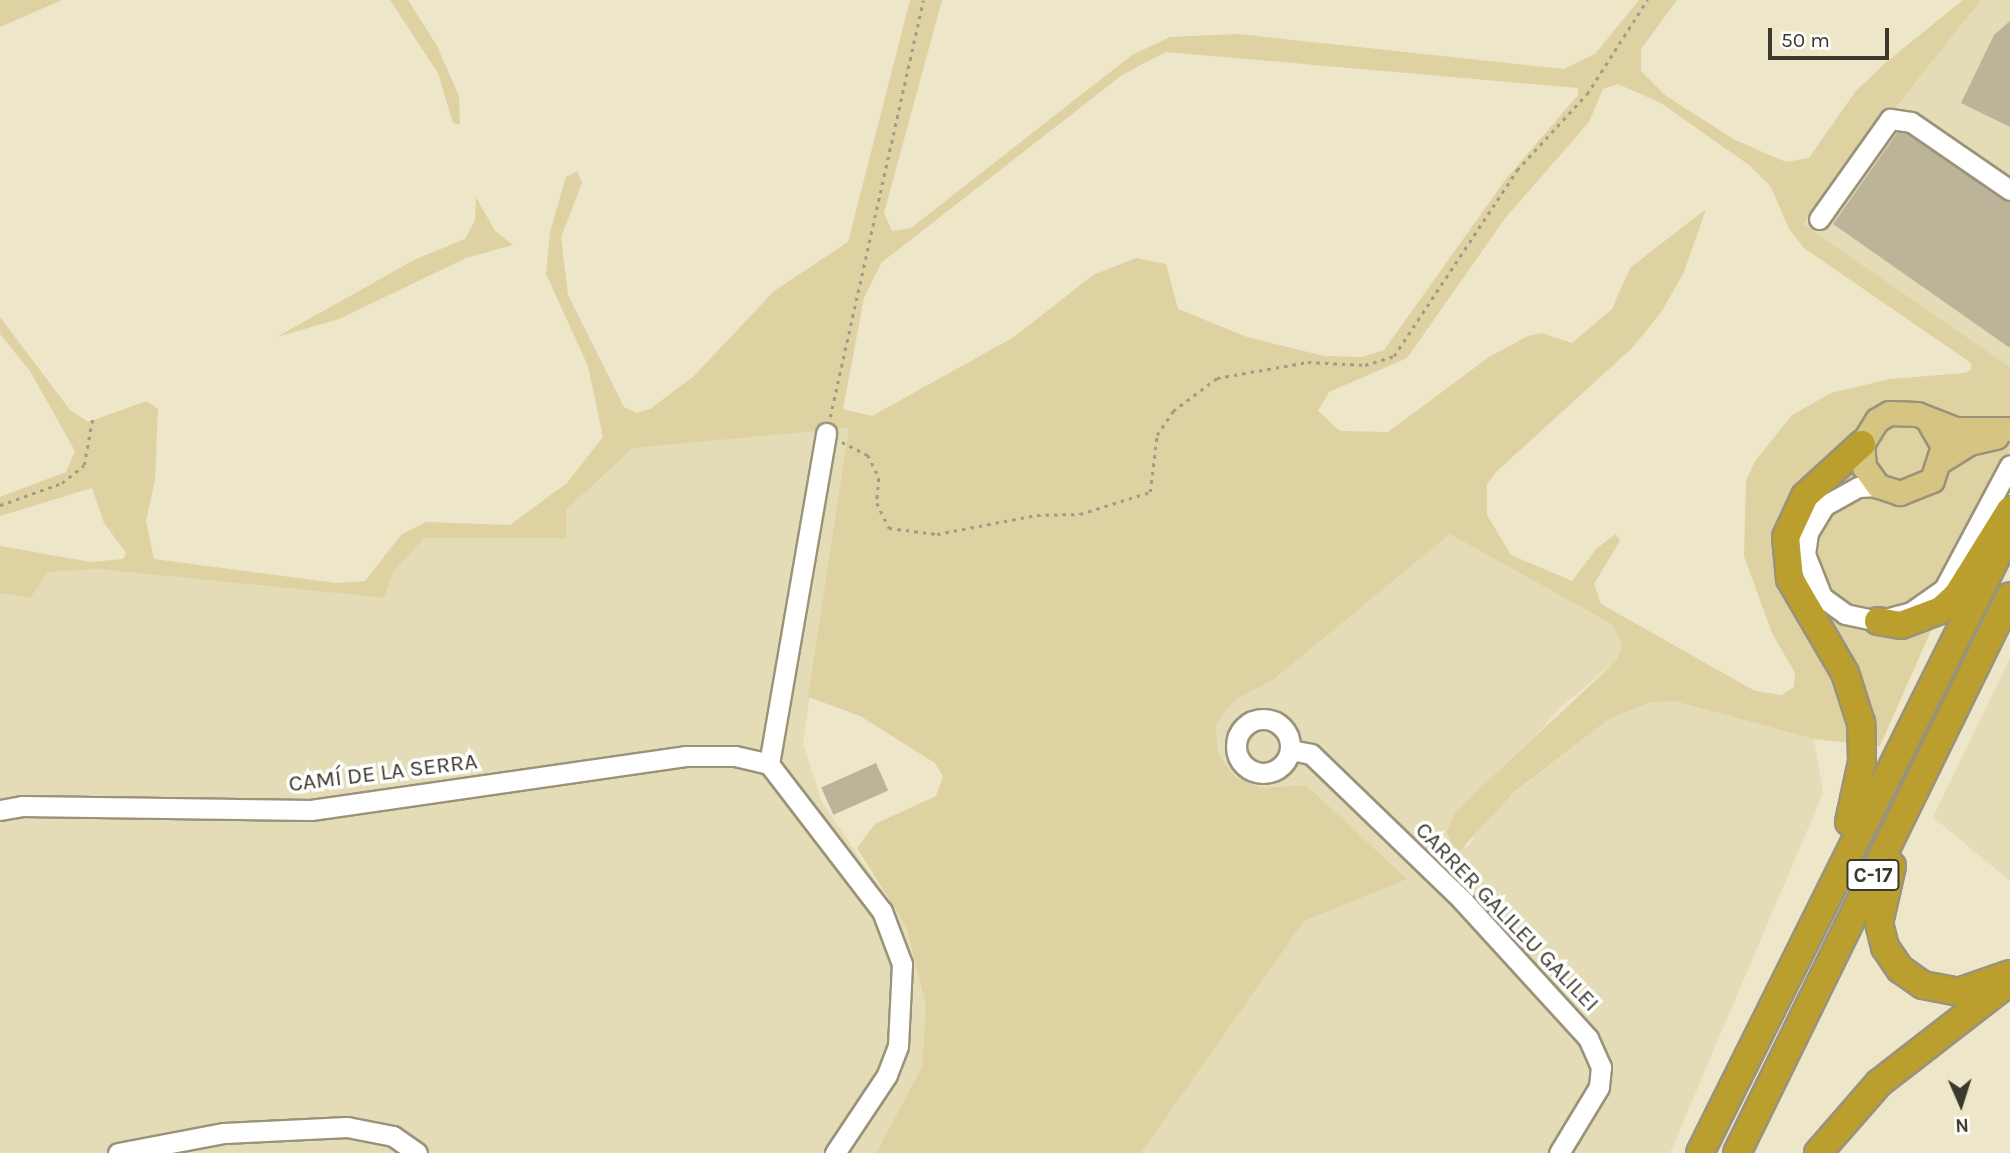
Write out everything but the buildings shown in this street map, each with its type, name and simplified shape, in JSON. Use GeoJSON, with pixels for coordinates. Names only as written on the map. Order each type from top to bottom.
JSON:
{"type":"FeatureCollection","features":[{"type":"Feature","properties":{"kind":"highway"},"geometry":{"type":"LineString","coordinates":[[1834,874],[1859,785],[1860,723],[1845,673],[1790,579],[1786,537],[1805,496],[1862,444]]}},
{"type":"Feature","properties":{"kind":"highway"},"geometry":{"type":"LineString","coordinates":[[1878,621],[1901,625],[1941,610],[1957,595],[1999,509]]}},
{"type":"Feature","properties":{"kind":"highway","name":"C-17"},"geometry":{"type":"LineString","coordinates":[[1700,1153],[1834,874],[2010,530]]}},
{"type":"Feature","properties":{"kind":"highway","name":"C-17"},"geometry":{"type":"LineString","coordinates":[[1737,1153],[2010,596]]}},
{"type":"Feature","properties":{"kind":"highway"},"geometry":{"type":"LineString","coordinates":[[2010,624],[1893,863],[1879,923],[1885,947],[1900,969],[1923,985],[1958,992],[2010,974]]}},
{"type":"Feature","properties":{"kind":"highway"},"geometry":{"type":"LineString","coordinates":[[1818,1153],[1897,1067],[2010,982]]}},
{"type":"Feature","properties":{"kind":"highway"},"geometry":{"type":"LineString","coordinates":[[1687,1153],[1724,1102]]}},
{"type":"Feature","properties":{"kind":"main road"},"geometry":{"type":"LineString","coordinates":[[1929,422],[1942,446],[1942,460],[1932,480],[1912,492],[1878,486],[1864,467],[1862,444],[1877,420],[1889,413],[1917,414],[1929,422],[2010,432]]}},
{"type":"Feature","properties":{"kind":"main road"},"geometry":{"type":"LineString","coordinates":[[1942,460],[1969,443],[2010,432]]}},
{"type":"Feature","properties":{"kind":"street"},"geometry":{"type":"LineString","coordinates":[[1819,219],[1890,119],[1910,122],[2010,190]]}},
{"type":"Feature","properties":{"kind":"street"},"geometry":{"type":"LineString","coordinates":[[827,433],[769,764],[882,911],[902,964],[898,1046],[887,1075],[835,1153]]}},
{"type":"Feature","properties":{"kind":"street"},"geometry":{"type":"LineString","coordinates":[[1999,509],[2010,465]]}},
{"type":"Feature","properties":{"kind":"street"},"geometry":{"type":"LineString","coordinates":[[1878,486],[1858,487],[1824,506],[1808,533],[1805,554],[1822,597],[1844,614],[1878,621]]}},
{"type":"Feature","properties":{"kind":"street","name":"CARRER GALILEU GALILEI"},"geometry":{"type":"LineString","coordinates":[[1291,750],[1311,754],[1433,872],[1588,1038],[1601,1068],[1599,1087],[1587,1115],[1559,1153]]}},
{"type":"Feature","properties":{"kind":"street","name":"CAMÍ DE LA SERRA"},"geometry":{"type":"LineString","coordinates":[[0,810],[22,806],[311,810],[685,756],[735,756],[769,764]]}},
{"type":"Feature","properties":{"kind":"street"},"geometry":{"type":"LineString","coordinates":[[118,1153],[224,1133],[347,1127],[393,1136],[417,1153]]}},
{"type":"Feature","properties":{"kind":"path"},"geometry":{"type":"LineString","coordinates":[[923,0],[827,433],[868,455],[879,478],[877,503],[889,528],[937,534],[1037,515],[1080,514],[1150,492],[1157,435],[1172,411],[1217,378],[1308,362],[1365,365],[1394,356],[1517,170],[1587,94],[1647,0]]}},
{"type":"Feature","properties":{"kind":"path"},"geometry":{"type":"LineString","coordinates":[[0,505],[17,494],[62,483],[85,466],[93,416]]}},
{"type":"Feature","properties":{"kind":"shaded area"},"geometry":{"type":"Polygon","coordinates":[[[0,0],[62,0],[0,27],[0,0]]]}},
{"type":"Feature","properties":{"kind":"shaded area"},"geometry":{"type":"Polygon","coordinates":[[[390,0],[408,0],[437,46],[459,96],[460,125],[453,123],[438,73],[390,0]]]}},
{"type":"Feature","properties":{"kind":"shaded area"},"geometry":{"type":"Polygon","coordinates":[[[910,0],[942,0],[884,213],[892,231],[911,228],[1132,55],[1170,37],[1238,34],[1564,69],[1595,54],[1639,0],[1677,0],[1641,49],[1641,71],[1666,96],[1735,140],[1786,162],[1809,158],[1855,92],[1884,64],[1963,0],[1981,0],[1803,224],[2010,367],[2010,452],[1880,746],[1814,739],[1674,701],[1650,702],[1609,719],[1513,793],[1455,856],[1447,833],[1455,812],[1617,660],[1622,645],[1613,625],[1450,534],[1273,680],[1235,700],[1216,724],[1218,753],[1235,777],[1261,788],[1306,785],[1407,879],[1304,921],[1141,1153],[876,1153],[922,1067],[926,1006],[906,926],[857,848],[875,824],[936,796],[943,776],[935,763],[860,716],[808,697],[849,428],[633,448],[566,510],[566,538],[424,538],[393,572],[384,598],[97,569],[48,572],[30,598],[0,593],[0,546],[91,562],[123,559],[126,553],[104,523],[92,488],[0,516],[0,497],[66,472],[75,451],[30,371],[0,334],[0,317],[70,410],[88,422],[147,401],[158,409],[155,480],[146,521],[154,559],[336,583],[365,581],[401,535],[426,522],[510,525],[567,483],[603,437],[588,366],[546,274],[550,232],[566,177],[577,171],[582,183],[561,237],[568,295],[624,407],[637,413],[650,409],[694,376],[774,291],[848,242],[910,0]],[[1166,52],[1122,75],[881,263],[864,298],[843,409],[872,416],[1014,337],[1093,275],[1136,258],[1166,264],[1178,309],[1247,337],[1324,356],[1362,357],[1384,350],[1506,179],[1578,95],[1578,88],[1166,52]],[[1618,84],[1603,89],[1589,122],[1506,217],[1407,358],[1329,392],[1318,411],[1340,431],[1388,432],[1489,357],[1528,336],[1542,333],[1572,343],[1612,309],[1630,268],[1706,209],[1684,272],[1662,311],[1632,348],[1496,472],[1487,484],[1487,515],[1511,555],[1572,581],[1597,548],[1616,534],[1620,541],[1594,584],[1601,604],[1755,691],[1782,695],[1794,687],[1795,673],[1772,633],[1744,556],[1746,481],[1755,461],[1792,415],[1831,393],[1890,379],[1965,373],[1971,370],[1971,363],[1804,248],[1789,229],[1771,187],[1749,165],[1661,103],[1618,84]]]}},
{"type":"Feature","properties":{"kind":"shaded area"},"geometry":{"type":"Polygon","coordinates":[[[1981,0],[2010,0],[2010,367],[1803,224],[1981,0]]]}},
{"type":"Feature","properties":{"kind":"shaded area"},"geometry":{"type":"Polygon","coordinates":[[[476,197],[495,231],[513,245],[466,258],[339,319],[277,337],[414,260],[465,239],[475,220],[476,197]]]}},
{"type":"Feature","properties":{"kind":"shaded area"},"geometry":{"type":"Polygon","coordinates":[[[850,427],[803,743],[822,802],[906,926],[926,1006],[922,1067],[876,1153],[0,1153],[0,593],[29,598],[48,572],[97,569],[383,598],[393,572],[423,538],[566,538],[566,510],[633,448],[850,427]]]}},
{"type":"Feature","properties":{"kind":"shaded area"},"geometry":{"type":"Polygon","coordinates":[[[1450,534],[1613,625],[1622,645],[1617,660],[1561,707],[1447,833],[1451,849],[1468,847],[1486,818],[1513,794],[1609,719],[1641,704],[1666,699],[1814,739],[1823,793],[1670,1153],[1141,1153],[1304,921],[1407,879],[1306,785],[1261,788],[1235,777],[1218,753],[1216,724],[1235,700],[1273,680],[1450,534]]]}},
{"type":"Feature","properties":{"kind":"shaded area"},"geometry":{"type":"Polygon","coordinates":[[[2010,658],[2010,881],[1933,817],[2010,658]]]}}]}
